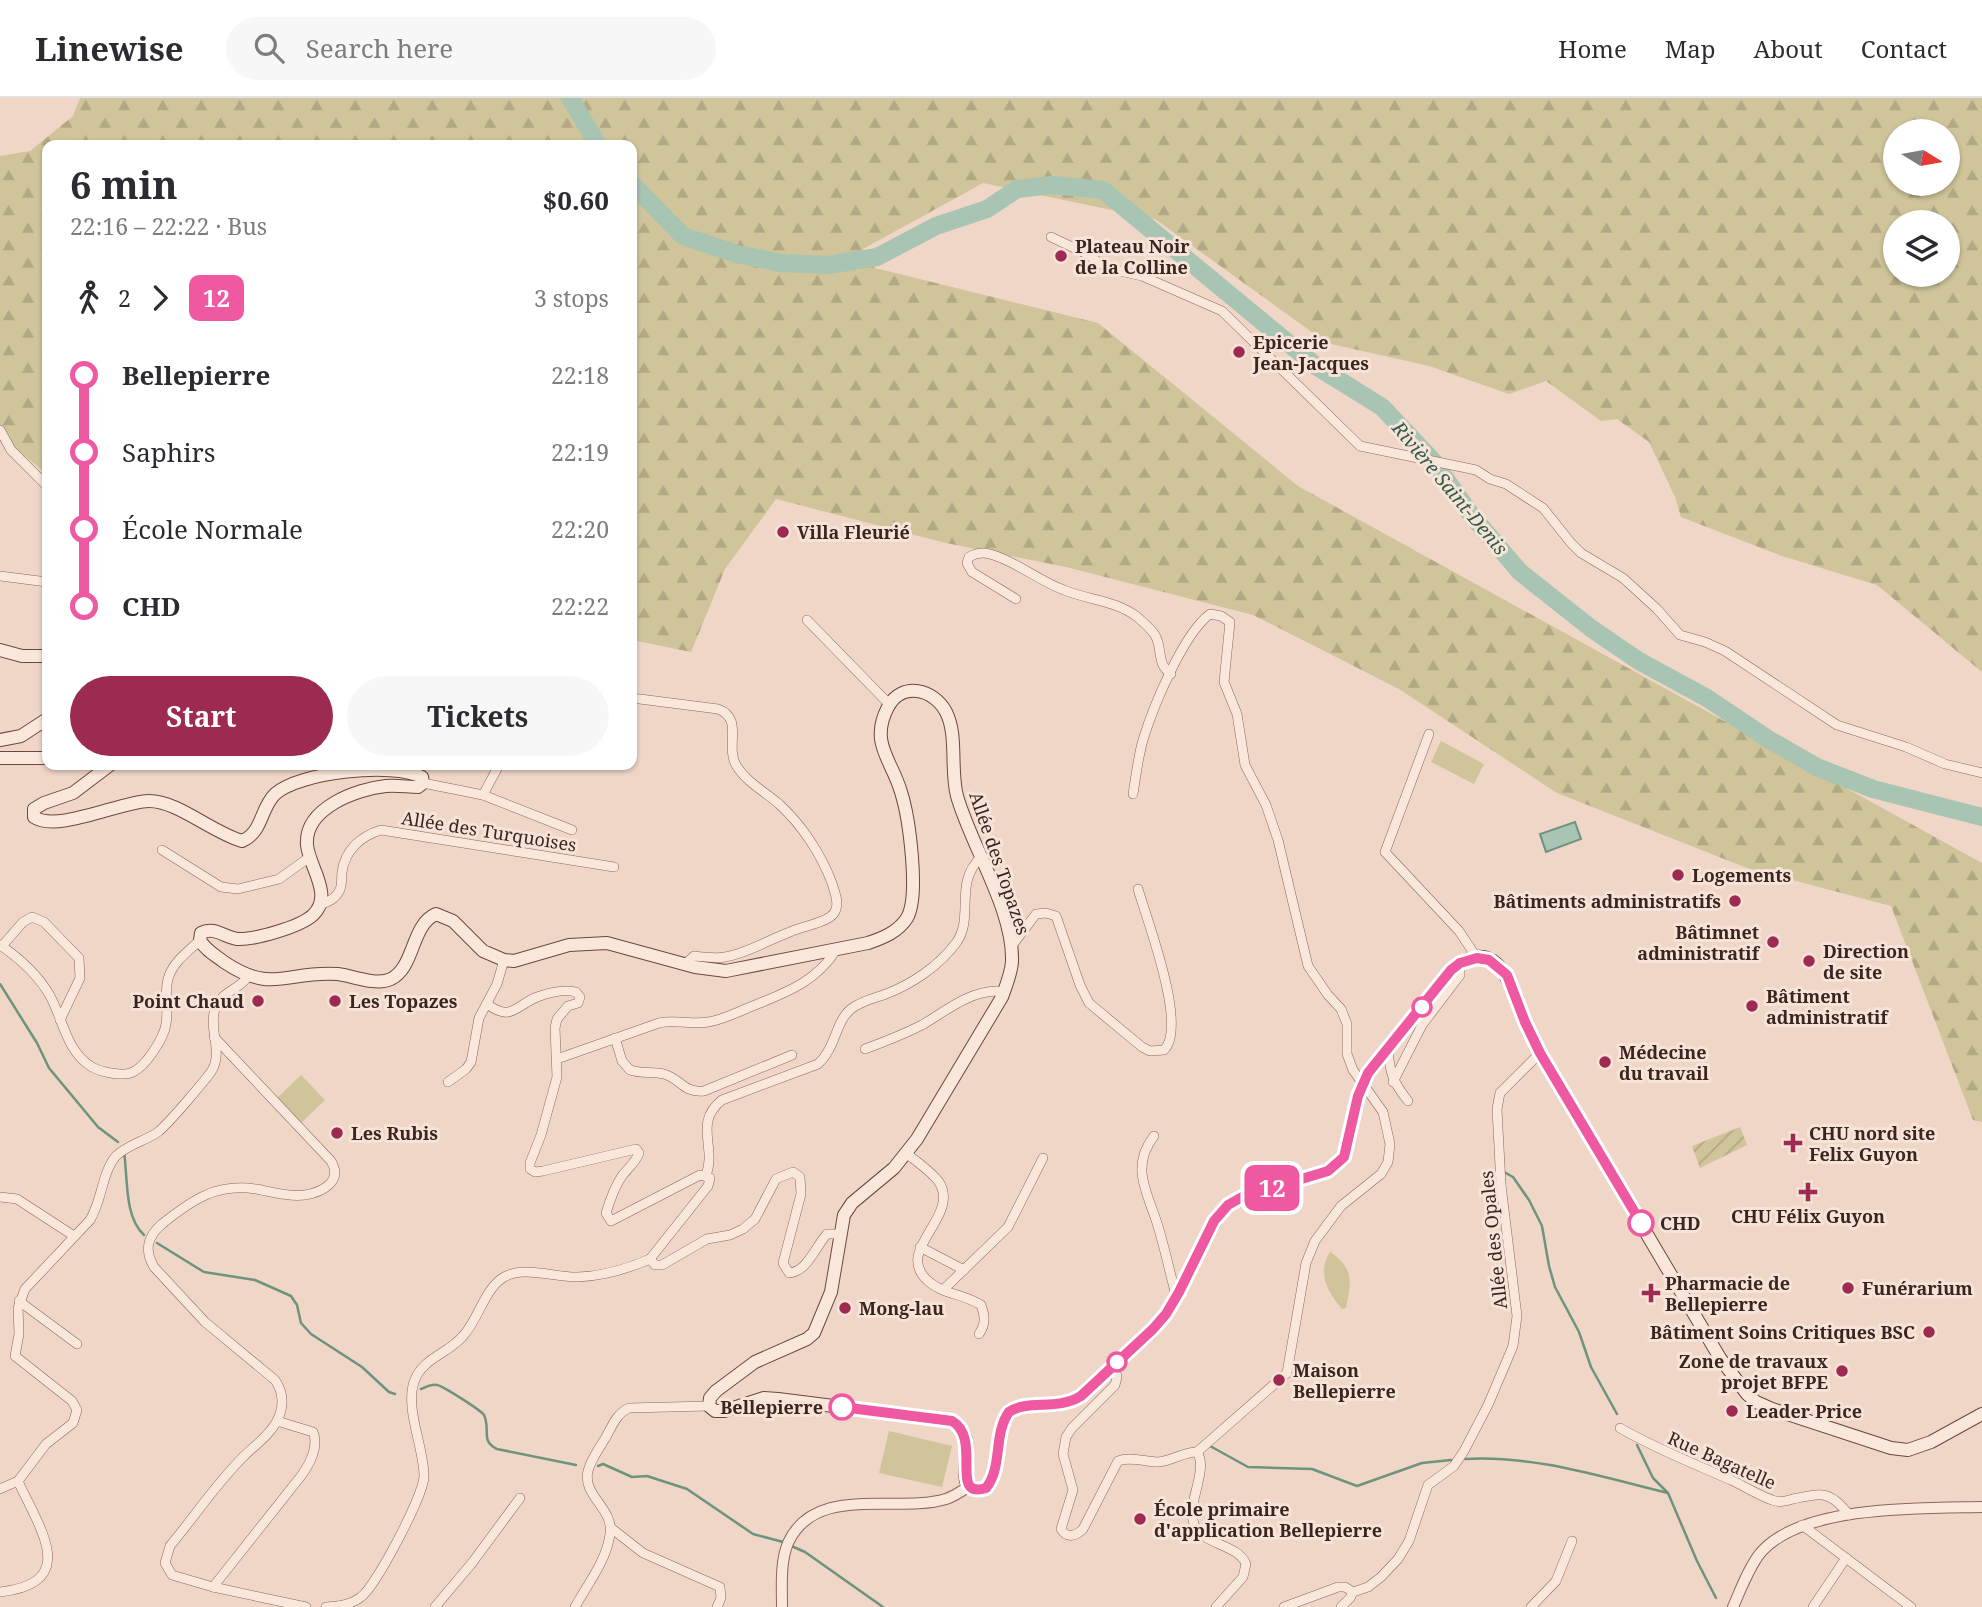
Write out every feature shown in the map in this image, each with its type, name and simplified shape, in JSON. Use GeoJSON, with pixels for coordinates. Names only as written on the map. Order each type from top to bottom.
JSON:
{"type":"FeatureCollection","features":[{"type":"Feature","properties":{"kind":"main road"},"geometry":{"type":"LineString","coordinates":[[0,650],[22,656],[42,656]]}},
{"type":"Feature","properties":{"kind":"main road","name":"Allée des Topazes"},"geometry":{"type":"LineString","coordinates":[[709,1406],[710,1398],[716,1391],[755,1362],[807,1339],[814,1333],[831,1292],[844,1215],[852,1203],[894,1168],[925,1129],[1002,998],[1011,970],[1011,947],[998,900],[957,795],[953,776],[951,729],[947,714],[940,702],[927,693],[911,690],[899,695],[889,704]]}},
{"type":"Feature","properties":{"kind":"main road"},"geometry":{"type":"LineString","coordinates":[[400,770],[422,777],[423,783],[418,787],[388,786],[354,793],[316,818],[308,836],[307,846],[320,883],[320,905],[313,915],[302,922],[262,936],[234,939],[212,930],[201,933],[200,940],[207,950],[248,976],[274,980],[338,975],[377,981],[390,980],[400,971],[427,921],[436,915],[453,921],[483,951],[504,960],[526,959],[569,945],[593,942],[622,946],[713,971],[726,971],[836,950],[883,938],[893,932],[909,915],[912,904],[911,845],[906,813],[900,788],[884,755],[880,737],[889,704]]}},
{"type":"Feature","properties":{"kind":"main road"},"geometry":{"type":"LineString","coordinates":[[0,740],[21,736],[42,722]]}},
{"type":"Feature","properties":{"kind":"main road"},"geometry":{"type":"LineString","coordinates":[[0,758],[42,758]]}},
{"type":"Feature","properties":{"kind":"main road"},"geometry":{"type":"LineString","coordinates":[[103,770],[73,793],[39,805],[34,809],[34,817],[42,821],[71,819],[149,801],[179,809],[228,837],[242,841],[255,832],[268,802],[282,789],[337,773],[373,770]]}},
{"type":"Feature","properties":{"kind":"main road"},"geometry":{"type":"LineString","coordinates":[[709,1406],[715,1411],[724,1411],[764,1398],[952,1421],[962,1428],[965,1435],[965,1473],[969,1486],[983,1490],[992,1479],[1002,1427],[1009,1412],[1022,1407],[1070,1403],[1153,1329],[1179,1292],[1214,1221],[1228,1205],[1242,1197],[1328,1171],[1344,1157],[1363,1084],[1451,970],[1460,963],[1477,958],[1489,960],[1507,975],[1540,1053],[1720,1358],[1756,1402],[1900,1450],[1931,1442],[1982,1414]]}},
{"type":"Feature","properties":{"kind":"street"},"geometry":{"type":"LineString","coordinates":[[1051,237],[1087,254],[1107,268],[1142,275],[1222,311],[1360,446],[1476,470],[1490,479],[1506,484],[1543,508],[1581,553],[1623,578],[1657,609],[1680,635],[1705,642],[1725,652],[1838,725],[1906,747],[1945,764],[1982,773]]}},
{"type":"Feature","properties":{"kind":"street"},"geometry":{"type":"LineString","coordinates":[[0,430],[11,450],[42,481]]}},
{"type":"Feature","properties":{"kind":"street"},"geometry":{"type":"LineString","coordinates":[[1016,600],[972,572],[967,563],[969,557],[974,554],[991,554],[1064,590],[1121,607],[1155,635],[1161,663],[1171,674]]}},
{"type":"Feature","properties":{"kind":"street"},"geometry":{"type":"LineString","coordinates":[[0,576],[42,581]]}},
{"type":"Feature","properties":{"kind":"street"},"geometry":{"type":"LineString","coordinates":[[1114,1364],[1117,1377],[1115,1385],[1072,1428],[1063,1446],[1064,1462],[1073,1490],[1062,1522],[1063,1533],[1074,1535],[1083,1529],[1118,1461],[1166,1461],[1197,1452],[1287,1373],[1306,1263],[1315,1241],[1331,1217],[1381,1174],[1388,1162],[1390,1144],[1383,1112],[1353,1070],[1347,1054],[1347,1024],[1341,1009],[1308,966],[1278,840],[1266,805],[1245,765],[1237,714],[1224,682],[1230,622],[1221,616],[1210,614],[1200,622],[1183,648],[1143,740],[1133,794]]}},
{"type":"Feature","properties":{"kind":"street"},"geometry":{"type":"LineString","coordinates":[[807,620],[889,704]]}},
{"type":"Feature","properties":{"kind":"street"},"geometry":{"type":"LineString","coordinates":[[637,699],[718,709],[728,714],[734,726],[731,748],[737,766],[797,824],[826,868],[836,895],[836,910],[831,916],[741,953],[722,958],[694,956],[685,964]]}},
{"type":"Feature","properties":{"kind":"street"},"geometry":{"type":"LineString","coordinates":[[1429,734],[1385,852],[1459,931],[1477,958]]}},
{"type":"Feature","properties":{"kind":"street"},"geometry":{"type":"LineString","coordinates":[[483,795],[496,770]]}},
{"type":"Feature","properties":{"kind":"street"},"geometry":{"type":"LineString","coordinates":[[423,783],[483,795],[572,830]]}},
{"type":"Feature","properties":{"kind":"street","name":"Allée des Turquoises"},"geometry":{"type":"LineString","coordinates":[[320,905],[337,895],[350,850],[364,837],[381,830],[614,867]]}},
{"type":"Feature","properties":{"kind":"street"},"geometry":{"type":"LineString","coordinates":[[162,850],[221,887],[238,889],[279,879],[311,856]]}},
{"type":"Feature","properties":{"kind":"street"},"geometry":{"type":"LineString","coordinates":[[706,1175],[709,1168],[706,1123],[711,1110],[722,1100],[818,1064],[829,1053],[850,1010],[906,986],[923,975],[958,939],[963,922],[967,877],[972,865],[981,857]]}},
{"type":"Feature","properties":{"kind":"street"},"geometry":{"type":"LineString","coordinates":[[1011,947],[1036,914],[1056,916],[1089,1003],[1142,1047],[1150,1051],[1164,1050],[1169,1045],[1173,1032],[1169,996],[1138,889]]}},
{"type":"Feature","properties":{"kind":"street"},"geometry":{"type":"LineString","coordinates":[[60,1020],[81,972],[79,958],[44,922],[32,917],[23,922],[1,945],[37,976],[51,997],[60,1020],[76,1052],[91,1066],[100,1070],[132,1073],[158,1045],[164,1033],[169,975],[181,958],[200,940]]}},
{"type":"Feature","properties":{"kind":"street"},"geometry":{"type":"LineString","coordinates":[[557,1059],[667,1021],[696,1023],[720,1019],[804,983],[824,967],[836,950]]}},
{"type":"Feature","properties":{"kind":"street"},"geometry":{"type":"LineString","coordinates":[[448,1082],[471,1062],[475,1050],[477,1023],[497,985],[504,960]]}},
{"type":"Feature","properties":{"kind":"street"},"geometry":{"type":"LineString","coordinates":[[1393,1083],[1422,1024],[1460,975],[1460,963]]}},
{"type":"Feature","properties":{"kind":"street"},"geometry":{"type":"LineString","coordinates":[[0,1489],[18,1481],[46,1444],[73,1423],[77,1410],[72,1401],[15,1356],[14,1349],[19,1334],[16,1315],[19,1300],[34,1279],[82,1230],[97,1209],[110,1166],[116,1157],[158,1131],[213,1069],[216,1059],[213,1017],[216,1006],[227,992],[242,985],[248,976]]}},
{"type":"Feature","properties":{"kind":"street"},"geometry":{"type":"LineString","coordinates":[[326,1607],[351,1603],[366,1593],[412,1510],[421,1491],[424,1472],[413,1402],[414,1381],[426,1362],[448,1350],[462,1338],[473,1324],[493,1286],[503,1277],[514,1273],[580,1277],[631,1267],[650,1259],[708,1186],[710,1178],[700,1175],[611,1221],[606,1213],[609,1204],[622,1177],[636,1160],[639,1153],[636,1149],[543,1171],[535,1172],[530,1169],[557,1077],[557,1019],[568,1006],[578,1003],[580,996],[569,990],[536,998],[510,1013],[497,1012],[486,1004]]}},
{"type":"Feature","properties":{"kind":"street"},"geometry":{"type":"LineString","coordinates":[[865,1049],[921,1025],[966,999],[988,991],[998,991],[1002,998]]}},
{"type":"Feature","properties":{"kind":"street"},"geometry":{"type":"LineString","coordinates":[[214,1037],[331,1161],[334,1165],[334,1177],[324,1190],[305,1195],[239,1188],[205,1194],[154,1231],[149,1240],[149,1258],[154,1267],[205,1322],[275,1380],[282,1391],[282,1406],[277,1421],[267,1435],[242,1458],[170,1546],[166,1563],[172,1575],[213,1587],[306,1607]]}},
{"type":"Feature","properties":{"kind":"street"},"geometry":{"type":"LineString","coordinates":[[615,1038],[622,1062],[630,1070],[666,1074],[685,1089],[695,1091],[704,1091],[792,1055]]}},
{"type":"Feature","properties":{"kind":"street"},"geometry":{"type":"LineString","coordinates":[[1388,1049],[1393,1083],[1408,1101]]}},
{"type":"Feature","properties":{"kind":"street","name":"Allée des Opales"},"geometry":{"type":"LineString","coordinates":[[1353,1592],[1368,1587],[1398,1559],[1409,1541],[1428,1485],[1454,1466],[1464,1451],[1489,1405],[1513,1346],[1517,1316],[1501,1185],[1497,1110],[1500,1093],[1540,1053]]}},
{"type":"Feature","properties":{"kind":"street"},"geometry":{"type":"LineString","coordinates":[[1154,1136],[1144,1152],[1143,1177],[1146,1197],[1156,1219],[1176,1295]]}},
{"type":"Feature","properties":{"kind":"street"},"geometry":{"type":"LineString","coordinates":[[906,1153],[940,1183],[943,1193],[939,1217],[920,1247],[919,1270],[930,1284],[972,1299],[981,1305],[984,1324],[979,1334]]}},
{"type":"Feature","properties":{"kind":"street"},"geometry":{"type":"LineString","coordinates":[[943,1290],[1008,1227],[1043,1158]]}},
{"type":"Feature","properties":{"kind":"street"},"geometry":{"type":"LineString","coordinates":[[650,1259],[655,1265],[662,1265],[707,1240],[743,1230],[755,1219],[776,1179],[793,1172],[800,1177],[801,1194],[783,1263],[789,1273],[795,1273],[802,1267],[827,1234],[839,1234]]}},
{"type":"Feature","properties":{"kind":"street"},"geometry":{"type":"LineString","coordinates":[[0,1197],[17,1199],[74,1236]]}},
{"type":"Feature","properties":{"kind":"street"},"geometry":{"type":"LineString","coordinates":[[920,1247],[964,1270]]}},
{"type":"Feature","properties":{"kind":"street"},"geometry":{"type":"LineString","coordinates":[[19,1300],[77,1344]]}},
{"type":"Feature","properties":{"kind":"street"},"geometry":{"type":"LineString","coordinates":[[575,1607],[606,1550],[611,1528],[607,1514],[589,1487],[587,1473],[618,1415],[629,1408],[709,1406]]}},
{"type":"Feature","properties":{"kind":"street"},"geometry":{"type":"LineString","coordinates":[[213,1587],[310,1461],[315,1441],[313,1432],[277,1421]]}},
{"type":"Feature","properties":{"kind":"street","name":"Rue Bagatelle"},"geometry":{"type":"LineString","coordinates":[[1620,1427],[1641,1440],[1772,1501],[1831,1496],[1849,1515]]}},
{"type":"Feature","properties":{"kind":"street"},"geometry":{"type":"LineString","coordinates":[[1197,1452],[1201,1463],[1193,1507],[1194,1524],[1207,1538],[1241,1556],[1246,1564],[1243,1577],[1216,1607]]}},
{"type":"Feature","properties":{"kind":"street"},"geometry":{"type":"LineString","coordinates":[[0,1592],[37,1582],[43,1577],[48,1563],[45,1542],[18,1481]]}},
{"type":"Feature","properties":{"kind":"street"},"geometry":{"type":"LineString","coordinates":[[782,1607],[789,1542],[811,1516],[852,1504],[937,1501],[957,1494],[969,1486]]}},
{"type":"Feature","properties":{"kind":"street"},"geometry":{"type":"LineString","coordinates":[[435,1607],[472,1563],[520,1498]]}},
{"type":"Feature","properties":{"kind":"street"},"geometry":{"type":"LineString","coordinates":[[1733,1607],[1760,1552],[1777,1537],[1802,1525],[1827,1518],[1916,1508],[1982,1507]]}},
{"type":"Feature","properties":{"kind":"street"},"geometry":{"type":"LineString","coordinates":[[1802,1525],[1911,1607]]}},
{"type":"Feature","properties":{"kind":"street"},"geometry":{"type":"LineString","coordinates":[[611,1528],[643,1553],[720,1587],[721,1598],[717,1607]]}},
{"type":"Feature","properties":{"kind":"street"},"geometry":{"type":"LineString","coordinates":[[1531,1607],[1556,1581],[1572,1541]]}},
{"type":"Feature","properties":{"kind":"street"},"geometry":{"type":"LineString","coordinates":[[1813,1607],[1846,1558]]}},
{"type":"Feature","properties":{"kind":"street"},"geometry":{"type":"LineString","coordinates":[[1284,1607],[1338,1587],[1345,1587],[1353,1592],[1341,1607]]}},
{"type":"Feature","properties":{"kind":"green space"},"geometry":{"type":"Polygon","coordinates":[[[80,98],[1982,98],[1982,672],[1877,585],[1782,556],[1681,517],[1675,497],[1649,442],[1617,419],[1601,421],[1546,381],[1509,394],[1429,366],[1327,343],[1155,219],[983,183],[863,249],[875,268],[1098,323],[1298,486],[1982,863],[1982,1122],[1973,1120],[1891,906],[1747,868],[1557,793],[1399,689],[1253,615],[1066,567],[946,543],[776,499],[725,569],[691,652],[637,641],[637,140],[44,140],[73,116],[80,98]]]}},
{"type":"Feature","properties":{"kind":"green space"},"geometry":{"type":"Polygon","coordinates":[[[42,141],[42,470],[16,449],[0,426],[0,156],[30,151],[42,141]]]}},
{"type":"Feature","properties":{"kind":"green space"},"geometry":{"type":"Polygon","coordinates":[[[1441,741],[1484,764],[1474,784],[1431,762],[1441,741]]]}},
{"type":"Feature","properties":{"kind":"green space"},"geometry":{"type":"Polygon","coordinates":[[[301,1075],[325,1100],[300,1124],[276,1099],[301,1075]]]}},
{"type":"Feature","properties":{"kind":"green space"},"geometry":{"type":"Polygon","coordinates":[[[1740,1127],[1747,1145],[1700,1168],[1692,1146],[1740,1127]]]}},
{"type":"Feature","properties":{"kind":"green space"},"geometry":{"type":"Polygon","coordinates":[[[1330,1252],[1344,1264],[1349,1277],[1346,1308],[1342,1309],[1332,1295],[1324,1275],[1330,1252]]]}},
{"type":"Feature","properties":{"kind":"green space"},"geometry":{"type":"Polygon","coordinates":[[[889,1431],[952,1446],[942,1487],[879,1473],[889,1431]]]}},
{"type":"Feature","properties":{"kind":"shaded area"},"geometry":{"type":"Polygon","coordinates":[[[1575,822],[1581,839],[1546,852],[1540,834],[1575,822]]]}},
{"type":"Feature","properties":{"kind":"waterway","name":"Rivière Saint-Denis"},"geometry":{"type":"LineString","coordinates":[[570,98],[595,140]]}},
{"type":"Feature","properties":{"kind":"waterway","name":"Rivière Saint-Denis"},"geometry":{"type":"LineString","coordinates":[[637,189],[683,236],[737,254],[781,263],[828,265],[877,257],[936,226],[987,209],[1017,189],[1052,185],[1103,190],[1316,366],[1382,407],[1433,461],[1472,516],[1520,572],[1592,629],[1639,661],[1707,698],[1768,739],[1817,767],[1873,789],[1982,817]]}},
{"type":"Feature","properties":{"kind":"waterway"},"geometry":{"type":"LineString","coordinates":[[0,984],[37,1043],[49,1068],[98,1127],[118,1142]]}},
{"type":"Feature","properties":{"kind":"waterway"},"geometry":{"type":"LineString","coordinates":[[124,1152],[130,1208],[144,1235]]}},
{"type":"Feature","properties":{"kind":"waterway"},"geometry":{"type":"LineString","coordinates":[[1504,1172],[1513,1177],[1542,1226],[1555,1287],[1579,1332],[1591,1367],[1617,1414]]}},
{"type":"Feature","properties":{"kind":"waterway"},"geometry":{"type":"LineString","coordinates":[[157,1243],[204,1272],[255,1280],[291,1296],[297,1305],[301,1323],[311,1334],[362,1367],[389,1392],[395,1394]]}},
{"type":"Feature","properties":{"kind":"waterway"},"geometry":{"type":"LineString","coordinates":[[421,1389],[433,1385],[441,1386],[482,1413],[486,1420],[487,1439],[497,1449],[576,1465]]}},
{"type":"Feature","properties":{"kind":"waterway"},"geometry":{"type":"LineString","coordinates":[[1637,1445],[1653,1478],[1668,1493],[1716,1598]]}},
{"type":"Feature","properties":{"kind":"waterway"},"geometry":{"type":"LineString","coordinates":[[1210,1446],[1248,1467],[1312,1469],[1357,1486],[1422,1463],[1451,1460]]}},
{"type":"Feature","properties":{"kind":"waterway"},"geometry":{"type":"LineString","coordinates":[[1465,1459],[1517,1460],[1542,1464],[1668,1493]]}},
{"type":"Feature","properties":{"kind":"waterway"},"geometry":{"type":"LineString","coordinates":[[598,1466],[603,1464],[632,1477],[647,1476],[687,1489],[753,1534],[783,1542]]}},
{"type":"Feature","properties":{"kind":"waterway"},"geometry":{"type":"LineString","coordinates":[[789,1545],[805,1552],[883,1607]]}},
{"type":"Feature","properties":{"kind":"bus line","name":"12"},"geometry":{"type":"LineString","coordinates":[[842,1407],[952,1421],[962,1428],[965,1435],[966,1481],[969,1486],[983,1490],[986,1488],[992,1479],[1002,1427],[1009,1412],[1022,1407],[1070,1403],[1153,1329],[1179,1292],[1214,1221],[1228,1205],[1242,1197],[1328,1171],[1337,1165],[1344,1157],[1358,1096],[1368,1073],[1451,970],[1460,963],[1477,958],[1489,960],[1507,975],[1540,1053],[1641,1223]]}},
{"type":"Feature","properties":{"kind":"place","name":"Plateau Noir de la Colline"},"geometry":{"type":"Point","coordinates":[1061,256]}},
{"type":"Feature","properties":{"kind":"place","name":"Epicerie Jean-Jacques"},"geometry":{"type":"Point","coordinates":[1239,352]}},
{"type":"Feature","properties":{"kind":"place","name":"Villa Fleurié"},"geometry":{"type":"Point","coordinates":[783,532]}},
{"type":"Feature","properties":{"kind":"place","name":"Logements"},"geometry":{"type":"Point","coordinates":[1678,875]}},
{"type":"Feature","properties":{"kind":"place","name":"Bâtiments administratifs"},"geometry":{"type":"Point","coordinates":[1735,901]}},
{"type":"Feature","properties":{"kind":"place","name":"Bâtimnet administratif"},"geometry":{"type":"Point","coordinates":[1773,942]}},
{"type":"Feature","properties":{"kind":"place","name":"Direction de site"},"geometry":{"type":"Point","coordinates":[1809,961]}},
{"type":"Feature","properties":{"kind":"place","name":"Point Chaud"},"geometry":{"type":"Point","coordinates":[258,1001]}},
{"type":"Feature","properties":{"kind":"place","name":"Les Topazes"},"geometry":{"type":"Point","coordinates":[335,1001]}},
{"type":"Feature","properties":{"kind":"place","name":"Bâtiment administratif"},"geometry":{"type":"Point","coordinates":[1752,1006]}},
{"type":"Feature","properties":{"kind":"place","name":"Médecine du travail"},"geometry":{"type":"Point","coordinates":[1605,1062]}},
{"type":"Feature","properties":{"kind":"place","name":"Les Rubis"},"geometry":{"type":"Point","coordinates":[337,1133]}},
{"type":"Feature","properties":{"kind":"place","name":"CHU nord site Felix Guyon"},"geometry":{"type":"Point","coordinates":[1793,1143]}},
{"type":"Feature","properties":{"kind":"place","name":"CHU Félix Guyon"},"geometry":{"type":"Point","coordinates":[1808,1192]}},
{"type":"Feature","properties":{"kind":"place","name":"CHD"},"geometry":{"type":"Point","coordinates":[1641,1223]}},
{"type":"Feature","properties":{"kind":"place","name":"Funérarium"},"geometry":{"type":"Point","coordinates":[1848,1288]}},
{"type":"Feature","properties":{"kind":"place","name":"Pharmacie de Bellepierre"},"geometry":{"type":"Point","coordinates":[1651,1293]}},
{"type":"Feature","properties":{"kind":"place","name":"Mong-lau"},"geometry":{"type":"Point","coordinates":[845,1308]}},
{"type":"Feature","properties":{"kind":"place","name":"Bâtiment Soins Critiques BSC"},"geometry":{"type":"Point","coordinates":[1929,1332]}},
{"type":"Feature","properties":{"kind":"place","name":"Zone de travaux projet BFPE"},"geometry":{"type":"Point","coordinates":[1842,1371]}},
{"type":"Feature","properties":{"kind":"place","name":"Maison Bellepierre"},"geometry":{"type":"Point","coordinates":[1279,1380]}},
{"type":"Feature","properties":{"kind":"place","name":"Bellepierre"},"geometry":{"type":"Point","coordinates":[842,1407]}},
{"type":"Feature","properties":{"kind":"place","name":"Leader Price"},"geometry":{"type":"Point","coordinates":[1732,1411]}},
{"type":"Feature","properties":{"kind":"place","name":"École primaire d'application Bellepierre"},"geometry":{"type":"Point","coordinates":[1140,1519]}}]}
